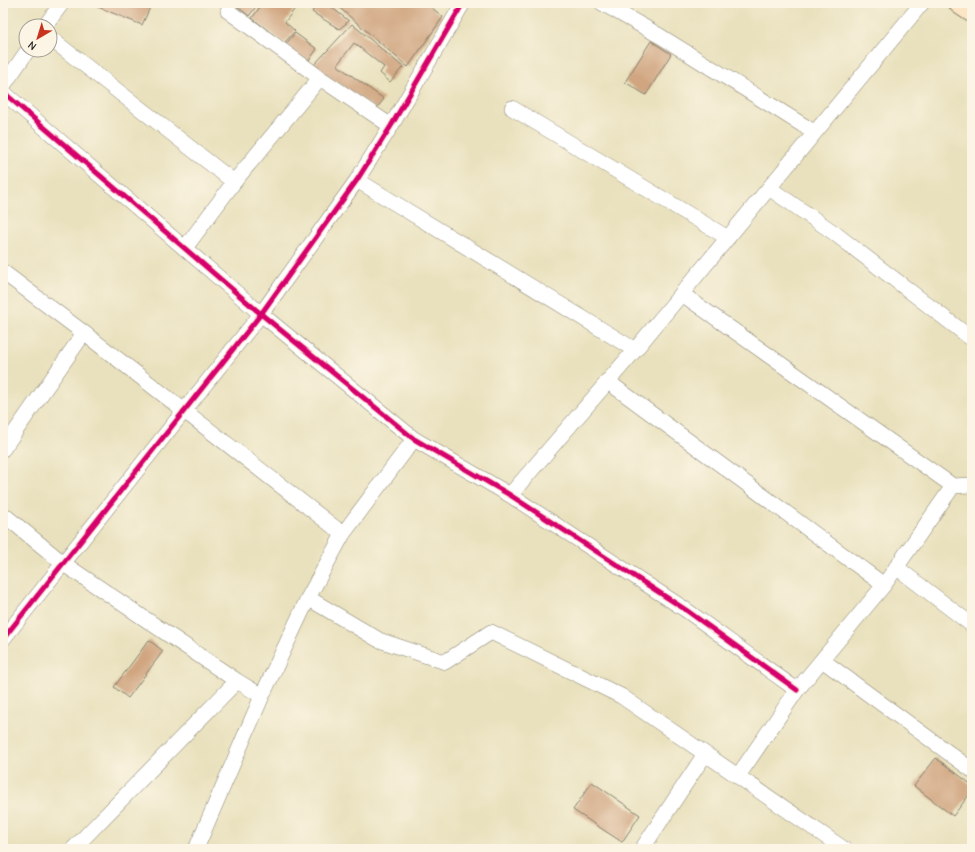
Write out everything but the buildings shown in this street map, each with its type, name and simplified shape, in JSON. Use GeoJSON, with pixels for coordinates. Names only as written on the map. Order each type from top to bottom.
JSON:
{"type":"FeatureCollection","features":[{"type":"Feature","properties":{"kind":"main road"},"geometry":{"type":"LineString","coordinates":[[960,3],[972,11]]}},
{"type":"Feature","properties":{"kind":"street"},"geometry":{"type":"LineString","coordinates":[[51,18],[62,3]]}},
{"type":"Feature","properties":{"kind":"street"},"geometry":{"type":"LineString","coordinates":[[602,3],[660,36],[814,132]]}},
{"type":"Feature","properties":{"kind":"street"},"geometry":{"type":"LineString","coordinates":[[510,495],[682,294],[814,132],[922,3]]}},
{"type":"Feature","properties":{"kind":"street"},"geometry":{"type":"LineString","coordinates":[[3,639],[261,314],[357,180],[391,126],[456,6]]}},
{"type":"Feature","properties":{"kind":"street"},"geometry":{"type":"LineString","coordinates":[[228,11],[320,78],[391,126]]}},
{"type":"Feature","properties":{"kind":"street"},"geometry":{"type":"LineString","coordinates":[[58,44],[234,182]]}},
{"type":"Feature","properties":{"kind":"street"},"geometry":{"type":"LineString","coordinates":[[3,86],[22,58]]}},
{"type":"Feature","properties":{"kind":"street"},"geometry":{"type":"LineString","coordinates":[[185,248],[234,182],[320,78]]}},
{"type":"Feature","properties":{"kind":"street"},"geometry":{"type":"LineString","coordinates":[[3,92],[261,314],[414,439],[510,495],[686,610],[797,690]]}},
{"type":"Feature","properties":{"kind":"street"},"geometry":{"type":"LineString","coordinates":[[512,108],[728,238]]}},
{"type":"Feature","properties":{"kind":"street"},"geometry":{"type":"LineString","coordinates":[[357,180],[635,350]]}},
{"type":"Feature","properties":{"kind":"street"},"geometry":{"type":"LineString","coordinates":[[769,188],[833,232],[972,339]]}},
{"type":"Feature","properties":{"kind":"street"},"geometry":{"type":"LineString","coordinates":[[3,272],[343,534]]}},
{"type":"Feature","properties":{"kind":"street"},"geometry":{"type":"LineString","coordinates":[[682,294],[952,486],[972,485]]}},
{"type":"Feature","properties":{"kind":"street"},"geometry":{"type":"LineString","coordinates":[[3,449],[84,333]]}},
{"type":"Feature","properties":{"kind":"street"},"geometry":{"type":"LineString","coordinates":[[607,381],[884,585]]}},
{"type":"Feature","properties":{"kind":"street"},"geometry":{"type":"LineString","coordinates":[[196,849],[262,696],[308,598],[343,534],[414,439]]}},
{"type":"Feature","properties":{"kind":"street"},"geometry":{"type":"LineString","coordinates":[[738,776],[797,690],[884,585],[952,486]]}},
{"type":"Feature","properties":{"kind":"street"},"geometry":{"type":"LineString","coordinates":[[3,514],[64,564],[237,681],[262,696]]}},
{"type":"Feature","properties":{"kind":"street"},"geometry":{"type":"LineString","coordinates":[[896,567],[972,625]]}},
{"type":"Feature","properties":{"kind":"street"},"geometry":{"type":"LineString","coordinates":[[308,598],[379,640],[445,662],[491,632],[621,696],[844,849]]}},
{"type":"Feature","properties":{"kind":"street"},"geometry":{"type":"LineString","coordinates":[[822,660],[972,770]]}},
{"type":"Feature","properties":{"kind":"street"},"geometry":{"type":"LineString","coordinates":[[72,849],[237,681]]}},
{"type":"Feature","properties":{"kind":"street"},"geometry":{"type":"LineString","coordinates":[[642,849],[705,754]]}},
{"type":"Feature","properties":{"kind":"cycle path"},"geometry":{"type":"LineString","coordinates":[[3,639],[261,314],[357,180],[391,126],[463,3]]}},
{"type":"Feature","properties":{"kind":"cycle path"},"geometry":{"type":"LineString","coordinates":[[3,92],[261,314],[414,439],[510,495],[686,610],[797,690]]}}]}
